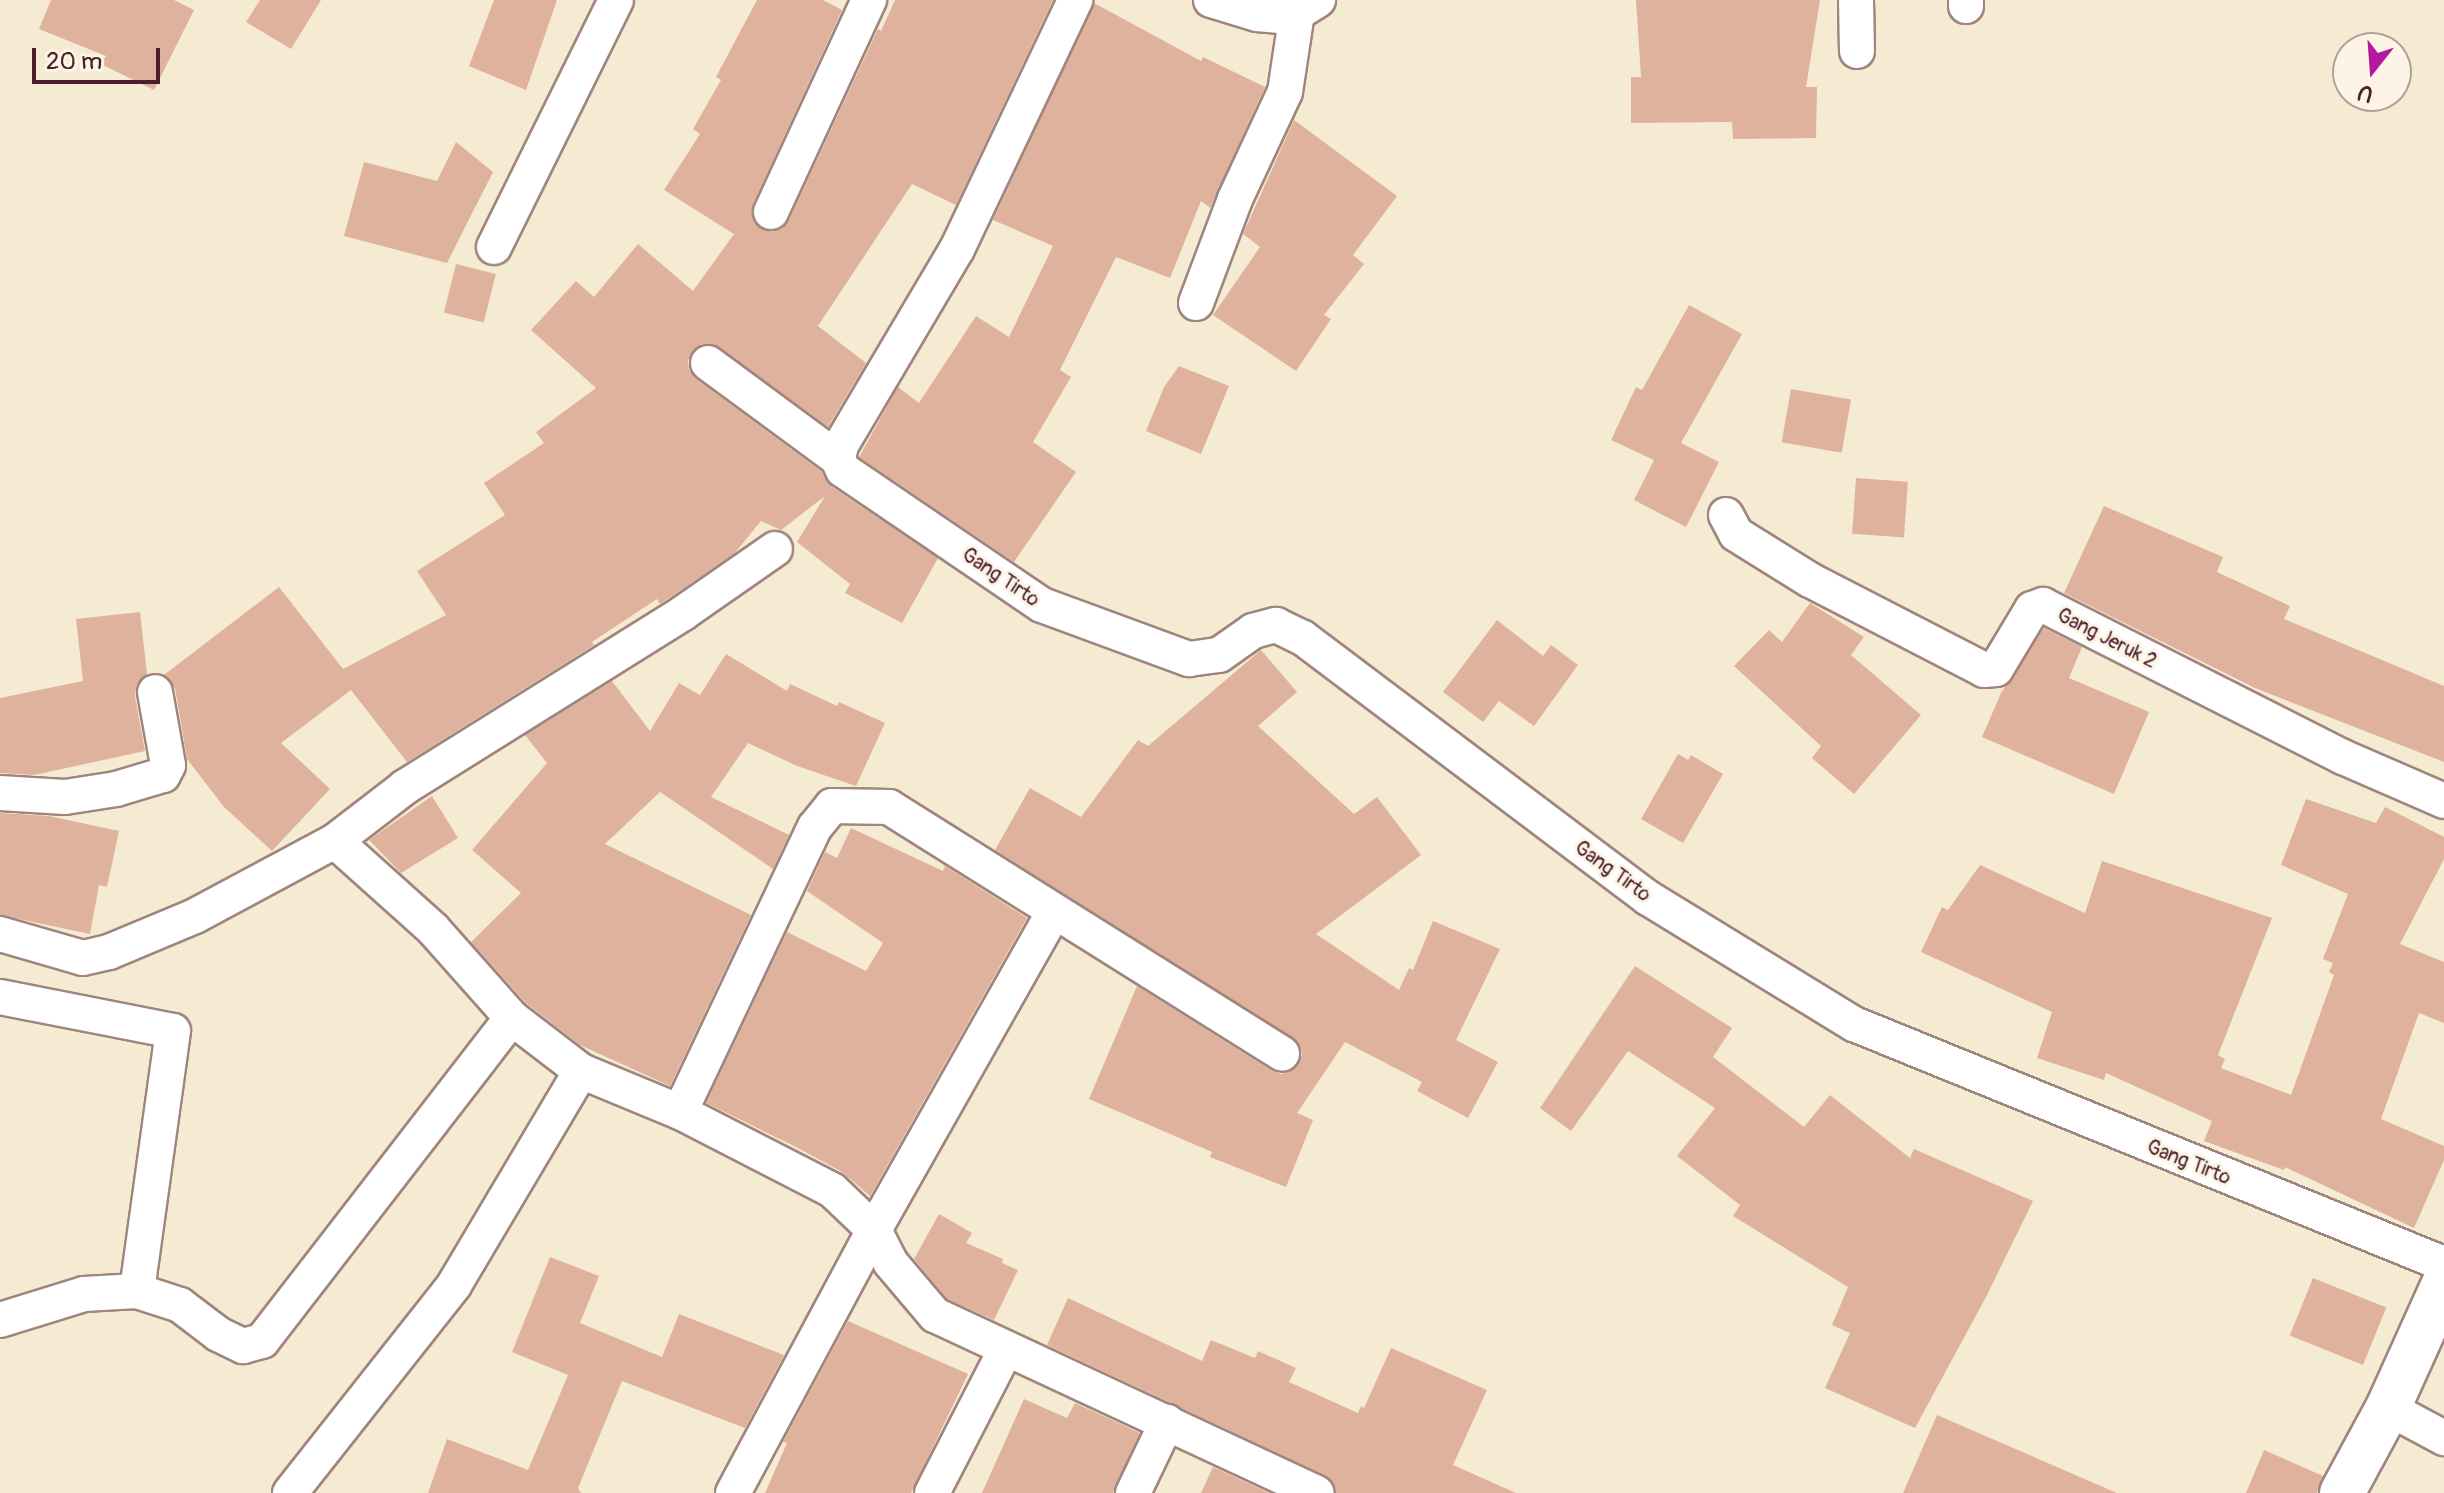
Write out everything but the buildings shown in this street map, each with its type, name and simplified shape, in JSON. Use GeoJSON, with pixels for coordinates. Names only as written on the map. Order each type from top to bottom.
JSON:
{"type":"FeatureCollection","features":[{"type":"Feature","properties":{"kind":"street"},"geometry":{"type":"LineString","coordinates":[[494,247],[616,0]]}},
{"type":"Feature","properties":{"kind":"street"},"geometry":{"type":"LineString","coordinates":[[771,212],[869,0]]}},
{"type":"Feature","properties":{"kind":"street"},"geometry":{"type":"LineString","coordinates":[[838,459],[841,445],[957,249],[1075,0]]}},
{"type":"Feature","properties":{"kind":"street"},"geometry":{"type":"LineString","coordinates":[[1196,303],[1235,199],[1285,92],[1308,6],[1257,14],[1211,0]]}},
{"type":"Feature","properties":{"kind":"street"},"geometry":{"type":"LineString","coordinates":[[1856,0],[1857,51]]}},
{"type":"Feature","properties":{"kind":"street","name":"Gang Tirto"},"geometry":{"type":"LineString","coordinates":[[708,363],[838,459],[843,470],[1042,605],[1189,659],[1219,655],[1253,631],[1276,625],[1303,638],[1648,898],[1854,1024],[2444,1264]]}},
{"type":"Feature","properties":{"kind":"street","name":"Gang Jeruk 2"},"geometry":{"type":"LineString","coordinates":[[1726,515],[1736,534],[1810,580],[1984,670],[1996,669],[2032,609],[2043,605],[2343,757],[2444,801]]}},
{"type":"Feature","properties":{"kind":"street"},"geometry":{"type":"LineString","coordinates":[[0,934],[83,958],[109,952],[195,916],[335,841],[405,787],[683,613],[775,549]]}},
{"type":"Feature","properties":{"kind":"street"},"geometry":{"type":"LineString","coordinates":[[0,793],[65,797],[116,789],[163,775],[168,765],[155,692]]}},
{"type":"Feature","properties":{"kind":"street"},"geometry":{"type":"LineString","coordinates":[[680,1112],[815,827],[832,806],[889,807],[1053,913],[1282,1054]]}},
{"type":"Feature","properties":{"kind":"street"},"geometry":{"type":"LineString","coordinates":[[335,841],[433,929],[512,1018],[581,1071],[680,1112],[832,1190],[874,1230],[890,1262],[935,1315],[1316,1493]]}},
{"type":"Feature","properties":{"kind":"street"},"geometry":{"type":"LineString","coordinates":[[733,1493],[874,1230],[1053,913]]}},
{"type":"Feature","properties":{"kind":"street"},"geometry":{"type":"LineString","coordinates":[[0,997],[173,1031],[137,1291]]}},
{"type":"Feature","properties":{"kind":"street"},"geometry":{"type":"LineString","coordinates":[[0,1320],[84,1294],[137,1291],[180,1305],[218,1334],[243,1346],[262,1341],[512,1018]]}},
{"type":"Feature","properties":{"kind":"street"},"geometry":{"type":"LineString","coordinates":[[290,1493],[454,1285],[581,1071]]}},
{"type":"Feature","properties":{"kind":"street"},"geometry":{"type":"LineString","coordinates":[[2342,1493],[2388,1408],[2444,1284]]}},
{"type":"Feature","properties":{"kind":"street"},"geometry":{"type":"LineString","coordinates":[[932,1493],[1006,1349]]}},
{"type":"Feature","properties":{"kind":"street"},"geometry":{"type":"LineString","coordinates":[[2388,1408],[2444,1438]]}},
{"type":"Feature","properties":{"kind":"street"},"geometry":{"type":"LineString","coordinates":[[1133,1493],[1167,1422]]}}]}
